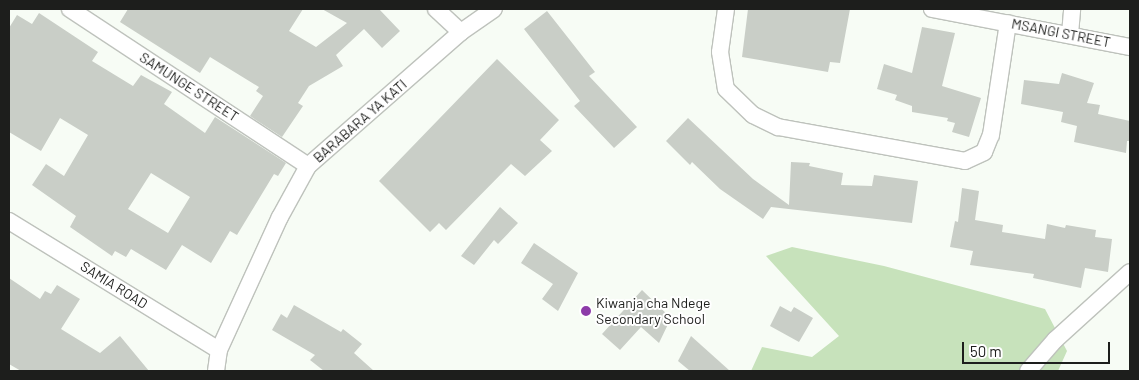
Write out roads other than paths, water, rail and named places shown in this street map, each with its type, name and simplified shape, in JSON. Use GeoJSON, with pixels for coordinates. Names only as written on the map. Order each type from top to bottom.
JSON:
{"type":"FeatureCollection","features":[{"type":"Feature","properties":{"kind":"street","name":"SAMUNGE STREET"},"geometry":{"type":"LineString","coordinates":[[70,9],[308,166]]}},
{"type":"Feature","properties":{"kind":"street"},"geometry":{"type":"LineString","coordinates":[[436,9],[461,32]]}},
{"type":"Feature","properties":{"kind":"street","name":"BARABARA YA KATI"},"geometry":{"type":"LineString","coordinates":[[216,371],[219,350],[280,217],[308,166],[461,32],[494,9]]}},
{"type":"Feature","properties":{"kind":"street"},"geometry":{"type":"LineString","coordinates":[[726,9],[720,52],[726,89],[754,115],[778,126],[965,161],[984,152],[991,135],[1008,23]]}},
{"type":"Feature","properties":{"kind":"street","name":"MSANGI STREET"},"geometry":{"type":"LineString","coordinates":[[932,9],[1130,47]]}},
{"type":"Feature","properties":{"kind":"street"},"geometry":{"type":"LineString","coordinates":[[1070,34],[1072,9]]}},
{"type":"Feature","properties":{"kind":"street","name":"SAMIA ROAD"},"geometry":{"type":"LineString","coordinates":[[9,221],[219,350]]}},
{"type":"Feature","properties":{"kind":"street"},"geometry":{"type":"LineString","coordinates":[[1028,371],[1055,340],[1130,272]]}},
{"type":"Feature","properties":{"kind":"place","name":"Kiwanja cha Ndege Secondary School"},"geometry":{"type":"Point","coordinates":[586,311]}}]}
